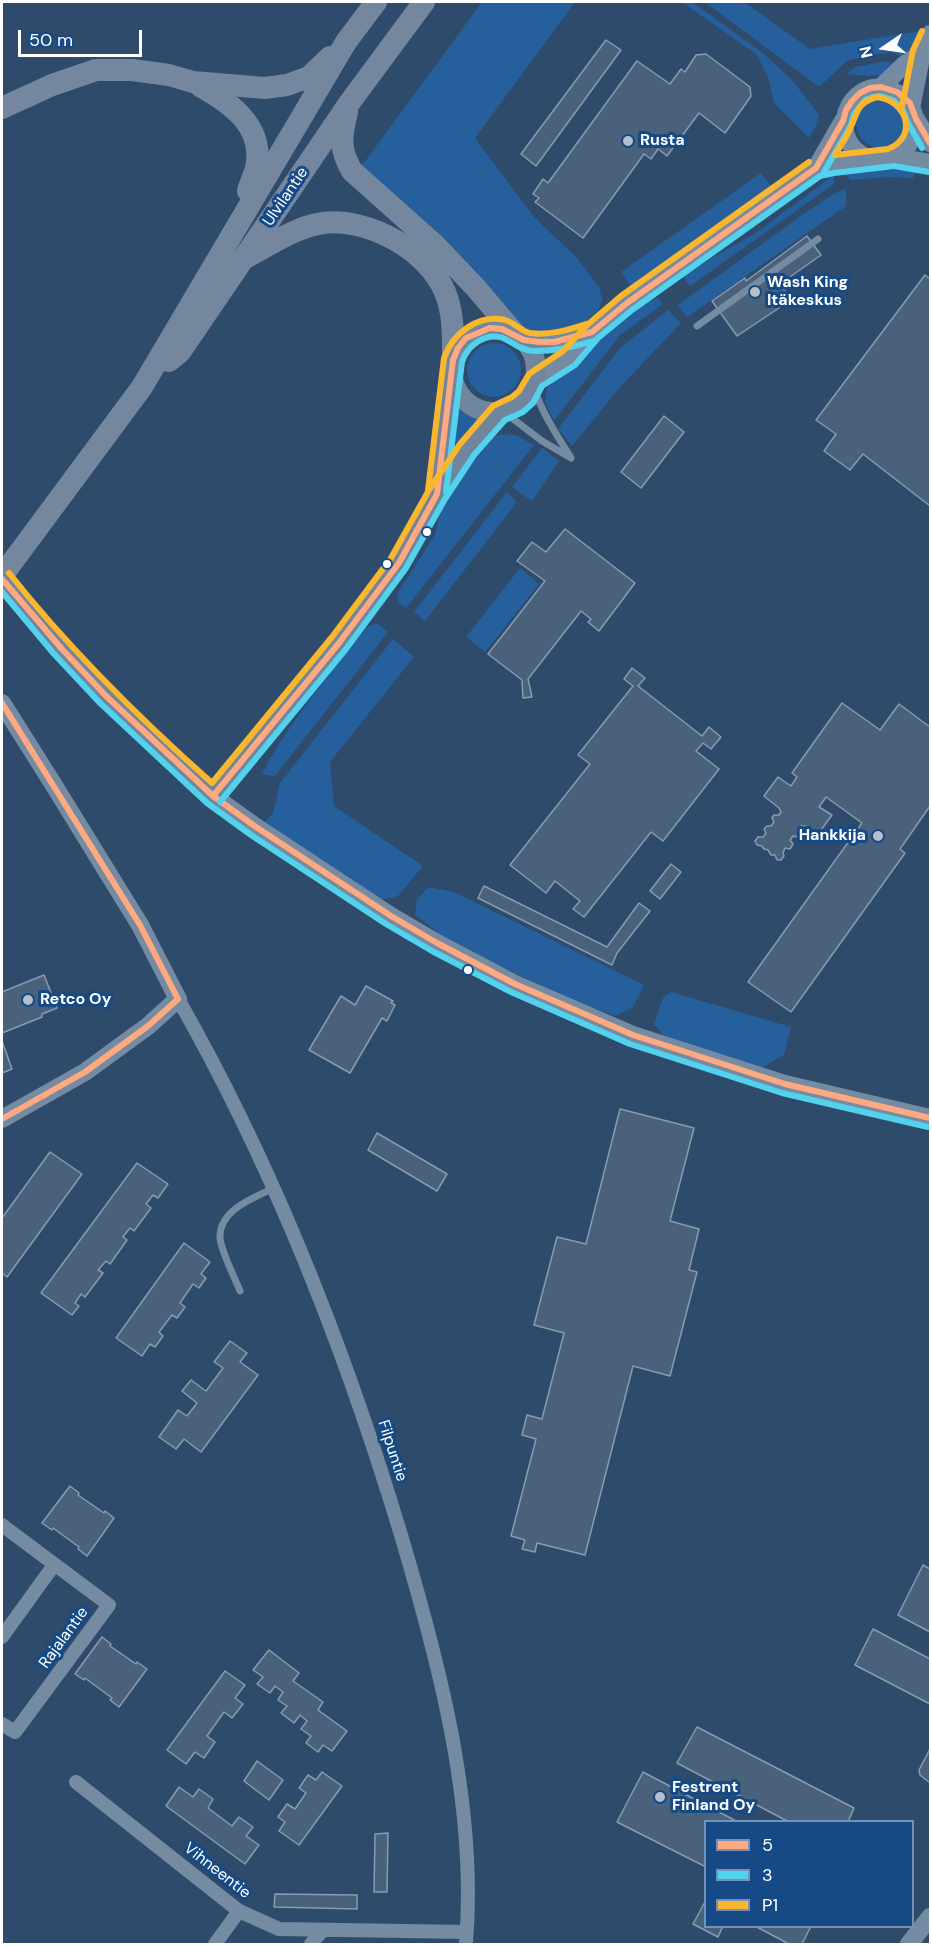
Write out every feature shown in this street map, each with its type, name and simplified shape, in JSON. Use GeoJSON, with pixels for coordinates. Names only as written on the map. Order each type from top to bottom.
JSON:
{"type":"FeatureCollection","features":[{"type":"Feature","properties":{"kind":"main road","name":"Ulvilantie"},"geometry":{"type":"LineString","coordinates":[[2,578],[142,387],[346,42],[375,2]]}},
{"type":"Feature","properties":{"kind":"main road","name":"Ulvilantie"},"geometry":{"type":"LineString","coordinates":[[142,387],[180,352],[350,102],[424,2]]}},
{"type":"Feature","properties":{"kind":"main road"},"geometry":{"type":"LineString","coordinates":[[2,108],[52,85],[96,70],[132,70],[169,75],[193,82],[265,88],[287,85],[309,77],[346,42]]}},
{"type":"Feature","properties":{"kind":"main road"},"geometry":{"type":"LineString","coordinates":[[193,82],[233,107],[251,129],[257,148],[256,168],[231,237]]}},
{"type":"Feature","properties":{"kind":"main road"},"geometry":{"type":"LineString","coordinates":[[2,578],[61,648],[106,696],[213,795],[339,644],[399,563],[437,494],[467,449],[502,412],[517,405],[526,397],[534,383],[536,366],[532,352],[436,246],[352,171],[344,157],[342,134],[350,102]]}},
{"type":"Feature","properties":{"kind":"main road"},"geometry":{"type":"LineString","coordinates":[[243,259],[298,229],[325,223],[370,228],[393,239],[417,256],[433,272],[444,289],[454,330],[453,369],[437,494]]}},
{"type":"Feature","properties":{"kind":"main road"},"geometry":{"type":"LineString","coordinates":[[502,412],[484,411],[470,405],[459,393],[453,369],[462,343],[477,332],[496,329],[519,337]]}},
{"type":"Feature","properties":{"kind":"street"},"geometry":{"type":"LineString","coordinates":[[534,383],[569,358],[592,332],[627,303],[816,168],[886,158],[907,148],[914,134],[913,113],[922,53],[930,34]]}},
{"type":"Feature","properties":{"kind":"street"},"geometry":{"type":"LineString","coordinates":[[881,87],[905,64],[922,53]]}},
{"type":"Feature","properties":{"kind":"street"},"geometry":{"type":"LineString","coordinates":[[816,168],[843,121],[852,100],[870,88],[881,87],[897,92],[910,103],[913,113],[930,142]]}},
{"type":"Feature","properties":{"kind":"street"},"geometry":{"type":"LineString","coordinates":[[843,121],[845,135],[852,147],[863,156],[930,163]]}},
{"type":"Feature","properties":{"kind":"street"},"geometry":{"type":"LineString","coordinates":[[519,337],[554,342],[592,332]]}},
{"type":"Feature","properties":{"kind":"street"},"geometry":{"type":"LineString","coordinates":[[2,703],[140,925],[178,999],[148,1026],[85,1072],[2,1119]]}},
{"type":"Feature","properties":{"kind":"street"},"geometry":{"type":"LineString","coordinates":[[213,795],[256,827],[391,916],[515,984],[633,1035],[785,1084],[930,1118]]}},
{"type":"Feature","properties":{"kind":"street","name":"Filpuntie"},"geometry":{"type":"LineString","coordinates":[[178,999],[229,1091],[274,1188],[318,1294],[386,1485],[414,1578],[437,1667],[457,1761],[466,1849],[466,1938]]}},
{"type":"Feature","properties":{"kind":"street","name":"Rajalantie"},"geometry":{"type":"LineString","coordinates":[[2,1525],[109,1605],[15,1732],[2,1724]]}},
{"type":"Feature","properties":{"kind":"street"},"geometry":{"type":"LineString","coordinates":[[2,1637],[54,1565]]}},
{"type":"Feature","properties":{"kind":"street","name":"Vihneentie"},"geometry":{"type":"LineString","coordinates":[[76,1782],[239,1911],[279,1929],[466,1938]]}},
{"type":"Feature","properties":{"kind":"street"},"geometry":{"type":"LineString","coordinates":[[215,1944],[239,1911]]}},
{"type":"Feature","properties":{"kind":"street"},"geometry":{"type":"LineString","coordinates":[[909,1944],[930,1917]]}},
{"type":"Feature","properties":{"kind":"street"},"geometry":{"type":"LineString","coordinates":[[311,1944],[322,1931]]}},
{"type":"Feature","properties":{"kind":"lane"},"geometry":{"type":"LineString","coordinates":[[698,326],[818,239]]}},
{"type":"Feature","properties":{"kind":"lane"},"geometry":{"type":"LineString","coordinates":[[502,412],[542,441],[571,458],[540,407],[534,383]]}},
{"type":"Feature","properties":{"kind":"lane"},"geometry":{"type":"LineString","coordinates":[[240,1291],[220,1240],[221,1227],[226,1216],[248,1200],[274,1188]]}},
{"type":"Feature","properties":{"kind":"shaded area"},"geometry":{"type":"Polygon","coordinates":[[[482,2],[575,2],[475,138],[535,218],[577,258],[599,287],[602,299],[598,311],[580,326],[556,336],[535,335],[517,325],[361,167],[482,2]]]}},
{"type":"Feature","properties":{"kind":"shaded area"},"geometry":{"type":"Polygon","coordinates":[[[682,2],[692,2],[763,53],[792,80],[819,115],[809,138],[774,103],[768,77],[757,55],[682,2]]]}},
{"type":"Feature","properties":{"kind":"shaded area"},"geometry":{"type":"Polygon","coordinates":[[[705,2],[744,2],[810,49],[920,31],[905,58],[891,52],[848,60],[819,87],[705,2]]]}},
{"type":"Feature","properties":{"kind":"shaded area"},"geometry":{"type":"Polygon","coordinates":[[[887,61],[895,64],[883,75],[847,74],[855,67],[887,61]]]}},
{"type":"Feature","properties":{"kind":"shaded area"},"geometry":{"type":"Polygon","coordinates":[[[876,98],[886,98],[899,105],[906,118],[906,128],[899,141],[886,148],[876,148],[867,144],[860,137],[856,128],[856,118],[860,109],[867,102],[876,98]]]}},
{"type":"Feature","properties":{"kind":"shaded area"},"geometry":{"type":"Polygon","coordinates":[[[862,168],[916,171],[913,178],[851,180],[842,172],[862,168]]]}},
{"type":"Feature","properties":{"kind":"shaded area"},"geometry":{"type":"Polygon","coordinates":[[[761,173],[773,189],[631,287],[621,272],[761,173]]]}},
{"type":"Feature","properties":{"kind":"shaded area"},"geometry":{"type":"Polygon","coordinates":[[[834,175],[834,184],[690,286],[682,276],[757,232],[834,175]]]}},
{"type":"Feature","properties":{"kind":"shaded area"},"geometry":{"type":"Polygon","coordinates":[[[846,189],[846,206],[687,317],[678,305],[802,215],[837,192],[846,189]]]}},
{"type":"Feature","properties":{"kind":"shaded area"},"geometry":{"type":"Polygon","coordinates":[[[658,298],[663,304],[620,335],[554,421],[545,402],[547,388],[595,343],[649,300],[658,298]]]}},
{"type":"Feature","properties":{"kind":"shaded area"},"geometry":{"type":"Polygon","coordinates":[[[668,310],[681,323],[621,386],[572,446],[558,429],[620,348],[668,310]]]}},
{"type":"Feature","properties":{"kind":"shaded area"},"geometry":{"type":"Polygon","coordinates":[[[489,343],[499,343],[509,347],[517,355],[521,370],[517,385],[509,393],[499,397],[489,397],[479,393],[471,385],[467,375],[467,365],[471,355],[479,347],[489,343]]]}},
{"type":"Feature","properties":{"kind":"shaded area"},"geometry":{"type":"Polygon","coordinates":[[[457,408],[483,421],[446,465],[457,408]]]}},
{"type":"Feature","properties":{"kind":"shaded area"},"geometry":{"type":"Polygon","coordinates":[[[501,434],[516,435],[534,445],[406,608],[399,603],[397,594],[435,535],[440,512],[452,481],[484,443],[501,434]]]}},
{"type":"Feature","properties":{"kind":"shaded area"},"geometry":{"type":"Polygon","coordinates":[[[542,448],[559,461],[532,501],[512,487],[542,448]]]}},
{"type":"Feature","properties":{"kind":"shaded area"},"geometry":{"type":"Polygon","coordinates":[[[507,492],[517,502],[425,621],[414,612],[507,492]]]}},
{"type":"Feature","properties":{"kind":"shaded area"},"geometry":{"type":"Polygon","coordinates":[[[520,568],[539,584],[485,652],[466,637],[520,568]]]}},
{"type":"Feature","properties":{"kind":"shaded area"},"geometry":{"type":"Polygon","coordinates":[[[377,623],[388,632],[275,776],[262,774],[285,735],[311,698],[367,627],[377,623]]]}},
{"type":"Feature","properties":{"kind":"shaded area"},"geometry":{"type":"Polygon","coordinates":[[[393,639],[414,657],[330,762],[334,806],[423,866],[398,896],[380,900],[265,822],[273,813],[280,783],[393,639]]]}},
{"type":"Feature","properties":{"kind":"shaded area"},"geometry":{"type":"Polygon","coordinates":[[[429,887],[454,892],[644,985],[633,1007],[616,1016],[579,1003],[444,937],[415,915],[417,899],[429,887]]]}},
{"type":"Feature","properties":{"kind":"shaded area"},"geometry":{"type":"Polygon","coordinates":[[[671,992],[791,1027],[784,1055],[761,1068],[664,1036],[654,1024],[663,998],[671,992]]]}},
{"type":"Feature","properties":{"kind":"building"},"geometry":{"type":"Polygon","coordinates":[[[606,40],[621,50],[536,166],[521,154],[606,40]]]}},
{"type":"Feature","properties":{"kind":"building","name":"Rusta"},"geometry":{"type":"Polygon","coordinates":[[[706,54],[750,87],[751,96],[725,133],[699,113],[667,156],[658,149],[651,159],[644,154],[583,238],[535,202],[539,198],[533,194],[543,179],[548,183],[637,61],[670,84],[681,69],[685,72],[696,55],[706,54]]]}},
{"type":"Feature","properties":{"kind":"building","name":"Wash King Itäkeskus"},"geometry":{"type":"Polygon","coordinates":[[[807,236],[821,255],[780,284],[791,300],[737,336],[712,301],[745,278],[746,281],[807,236]]]}},
{"type":"Feature","properties":{"kind":"building"},"geometry":{"type":"Polygon","coordinates":[[[925,275],[930,279],[930,506],[863,454],[850,470],[824,451],[836,434],[816,420],[925,275]]]}},
{"type":"Feature","properties":{"kind":"building"},"geometry":{"type":"Polygon","coordinates":[[[664,416],[684,432],[641,488],[621,472],[664,416]]]}},
{"type":"Feature","properties":{"kind":"building"},"geometry":{"type":"Polygon","coordinates":[[[565,529],[635,583],[599,631],[588,622],[591,619],[581,611],[528,679],[532,697],[523,698],[522,680],[488,654],[545,581],[517,561],[532,542],[546,552],[565,529]]]}},
{"type":"Feature","properties":{"kind":"building"},"geometry":{"type":"Polygon","coordinates":[[[632,668],[645,678],[638,686],[702,736],[709,727],[721,737],[711,749],[703,743],[696,751],[719,769],[663,841],[651,832],[584,917],[573,909],[580,901],[555,881],[546,893],[510,865],[590,764],[578,755],[633,686],[624,679],[632,668]]]}},
{"type":"Feature","properties":{"kind":"building"},"geometry":{"type":"Polygon","coordinates":[[[842,703],[880,730],[899,704],[930,727],[930,806],[900,849],[905,853],[791,1012],[748,982],[862,823],[826,797],[819,807],[832,815],[818,834],[806,826],[801,826],[799,829],[801,833],[790,840],[793,844],[790,849],[785,848],[781,860],[777,860],[775,855],[771,855],[755,841],[758,837],[763,837],[766,833],[764,829],[774,822],[772,818],[774,815],[779,815],[781,812],[764,796],[778,777],[791,786],[797,777],[792,773],[842,703]]]}},
{"type":"Feature","properties":{"kind":"building"},"geometry":{"type":"Polygon","coordinates":[[[671,864],[681,872],[660,899],[650,891],[671,864]]]}},
{"type":"Feature","properties":{"kind":"building"},"geometry":{"type":"Polygon","coordinates":[[[484,886],[607,947],[639,903],[650,911],[617,953],[612,965],[478,898],[484,886]]]}},
{"type":"Feature","properties":{"kind":"building","name":"Retco Oy"},"geometry":{"type":"Polygon","coordinates":[[[44,975],[57,1008],[42,1014],[42,1017],[2,1033],[2,992],[44,975]]]}},
{"type":"Feature","properties":{"kind":"building"},"geometry":{"type":"Polygon","coordinates":[[[366,986],[393,1001],[391,1003],[395,1005],[387,1021],[382,1018],[350,1073],[309,1050],[341,996],[355,1005],[366,986]]]}},
{"type":"Feature","properties":{"kind":"building"},"geometry":{"type":"Polygon","coordinates":[[[2,1041],[12,1069],[2,1073],[2,1041]]]}},
{"type":"Feature","properties":{"kind":"building"},"geometry":{"type":"Polygon","coordinates":[[[620,1109],[694,1128],[670,1221],[699,1229],[689,1270],[697,1272],[670,1376],[633,1366],[585,1555],[537,1543],[535,1552],[522,1549],[525,1540],[511,1536],[536,1439],[522,1435],[527,1415],[542,1419],[564,1333],[534,1325],[557,1237],[586,1244],[620,1109]]]}},
{"type":"Feature","properties":{"kind":"building"},"geometry":{"type":"Polygon","coordinates":[[[377,1133],[447,1174],[437,1191],[368,1150],[377,1133]]]}},
{"type":"Feature","properties":{"kind":"building"},"geometry":{"type":"Polygon","coordinates":[[[50,1152],[82,1174],[7,1277],[2,1273],[2,1218],[50,1152]]]}},
{"type":"Feature","properties":{"kind":"building"},"geometry":{"type":"Polygon","coordinates":[[[137,1163],[168,1184],[158,1198],[153,1195],[146,1204],[151,1208],[134,1231],[130,1228],[123,1237],[127,1240],[110,1264],[106,1261],[98,1270],[103,1273],[85,1297],[81,1294],[75,1303],[79,1306],[72,1315],[41,1293],[137,1163]]]}},
{"type":"Feature","properties":{"kind":"building"},"geometry":{"type":"Polygon","coordinates":[[[184,1243],[210,1262],[201,1274],[206,1278],[199,1288],[193,1284],[180,1303],[185,1307],[177,1318],[172,1315],[159,1332],[163,1336],[155,1347],[150,1344],[142,1356],[116,1338],[184,1243]]]}},
{"type":"Feature","properties":{"kind":"building"},"geometry":{"type":"Polygon","coordinates":[[[230,1341],[247,1353],[240,1362],[258,1375],[201,1452],[184,1439],[176,1449],[159,1437],[178,1410],[187,1416],[197,1403],[182,1391],[191,1380],[206,1391],[223,1368],[214,1362],[230,1341]]]}},
{"type":"Feature","properties":{"kind":"building"},"geometry":{"type":"Polygon","coordinates":[[[70,1486],[79,1493],[78,1495],[114,1518],[87,1556],[78,1549],[79,1547],[42,1523],[70,1486]]]}},
{"type":"Feature","properties":{"kind":"building"},"geometry":{"type":"Polygon","coordinates":[[[923,1565],[930,1569],[930,1632],[898,1615],[923,1565]]]}},
{"type":"Feature","properties":{"kind":"building"},"geometry":{"type":"Polygon","coordinates":[[[873,1629],[930,1659],[930,1704],[855,1665],[873,1629]]]}},
{"type":"Feature","properties":{"kind":"building"},"geometry":{"type":"Polygon","coordinates":[[[102,1637],[111,1644],[110,1646],[147,1669],[119,1707],[110,1700],[112,1698],[85,1678],[84,1680],[75,1674],[102,1637]]]}},
{"type":"Feature","properties":{"kind":"building"},"geometry":{"type":"Polygon","coordinates":[[[269,1650],[299,1673],[293,1681],[323,1702],[318,1710],[347,1731],[332,1751],[323,1745],[318,1752],[306,1743],[311,1736],[301,1729],[307,1721],[300,1715],[294,1723],[281,1713],[287,1706],[278,1700],[283,1692],[275,1686],[270,1693],[257,1684],[263,1677],[253,1670],[269,1650]]]}},
{"type":"Feature","properties":{"kind":"building"},"geometry":{"type":"Polygon","coordinates":[[[225,1671],[245,1685],[235,1698],[243,1704],[232,1718],[224,1712],[207,1736],[215,1742],[204,1758],[195,1752],[186,1764],[167,1750],[225,1671]]]}},
{"type":"Feature","properties":{"kind":"building"},"geometry":{"type":"Polygon","coordinates":[[[697,1727],[854,1808],[849,1820],[785,1820],[677,1763],[697,1727]]]}},
{"type":"Feature","properties":{"kind":"building"},"geometry":{"type":"Polygon","coordinates":[[[930,1749],[930,1783],[920,1775],[919,1770],[930,1749]]]}},
{"type":"Feature","properties":{"kind":"building"},"geometry":{"type":"Polygon","coordinates":[[[257,1761],[283,1780],[269,1800],[244,1781],[257,1761]]]}},
{"type":"Feature","properties":{"kind":"building"},"geometry":{"type":"Polygon","coordinates":[[[322,1772],[342,1786],[299,1845],[279,1831],[285,1822],[278,1817],[287,1804],[295,1809],[306,1793],[299,1788],[308,1775],[316,1780],[322,1772]]]}},
{"type":"Feature","properties":{"kind":"building","name":"Festrent Finland Oy"},"geometry":{"type":"Polygon","coordinates":[[[643,1772],[734,1820],[704,1820],[704,1866],[617,1822],[643,1772]]]}},
{"type":"Feature","properties":{"kind":"building"},"geometry":{"type":"Polygon","coordinates":[[[179,1787],[193,1797],[199,1789],[213,1799],[208,1808],[232,1826],[239,1817],[253,1827],[246,1836],[259,1845],[245,1864],[166,1806],[179,1787]]]}},
{"type":"Feature","properties":{"kind":"building"},"geometry":{"type":"Polygon","coordinates":[[[388,1833],[387,1892],[374,1892],[375,1834],[388,1833]]]}},
{"type":"Feature","properties":{"kind":"building"},"geometry":{"type":"Polygon","coordinates":[[[275,1894],[357,1895],[357,1909],[274,1907],[275,1894]]]}},
{"type":"Feature","properties":{"kind":"building"},"geometry":{"type":"Polygon","coordinates":[[[704,1904],[704,1928],[722,1928],[718,1937],[693,1924],[704,1904]]]}},
{"type":"Feature","properties":{"kind":"building"},"geometry":{"type":"Polygon","coordinates":[[[759,1928],[810,1928],[802,1944],[789,1944],[759,1928]]]}},
{"type":"Feature","properties":{"kind":"transit line","name":"P1"},"geometry":{"type":"LineString","coordinates":[[902,106],[913,50],[922,31]]}},
{"type":"Feature","properties":{"kind":"transit line","name":"5"},"geometry":{"type":"LineString","coordinates":[[213,796],[339,643],[399,563],[437,494],[453,360],[458,348],[466,338],[490,328],[502,329],[524,340],[539,342],[554,342],[592,332],[627,303],[816,168],[852,101],[860,93],[870,88],[881,87],[897,92],[910,103],[930,143]]}},
{"type":"Feature","properties":{"kind":"transit line","name":"3"},"geometry":{"type":"LineString","coordinates":[[824,172],[851,125],[854,114],[865,100],[873,97],[880,96],[893,100],[902,108],[922,148]]}},
{"type":"Feature","properties":{"kind":"transit line","name":"P1"},"geometry":{"type":"LineString","coordinates":[[877,97],[888,100],[902,112],[906,128],[903,136],[888,149],[835,155],[861,105],[877,97]]}},
{"type":"Feature","properties":{"kind":"transit line","name":"P1"},"geometry":{"type":"LineString","coordinates":[[9,573],[56,629],[106,682],[212,783],[332,637],[391,558],[429,490],[460,444],[493,406],[519,391],[529,374],[563,351],[586,326],[621,296],[809,162]]}},
{"type":"Feature","properties":{"kind":"transit line","name":"3"},"geometry":{"type":"LineString","coordinates":[[220,802],[346,649],[406,568],[445,499],[474,455],[505,420],[523,412],[533,403],[542,386],[575,365],[598,338],[632,310],[820,176],[894,166],[929,172]]}},
{"type":"Feature","properties":{"kind":"transit line","name":"P1"},"geometry":{"type":"LineString","coordinates":[[428,490],[444,358],[460,333],[476,323],[495,319],[505,320],[527,332],[538,334],[590,323]]}},
{"type":"Feature","properties":{"kind":"transit line","name":"3"},"geometry":{"type":"LineString","coordinates":[[446,492],[462,362],[472,346],[490,337],[503,338],[533,351],[557,350],[594,341]]}},
{"type":"Feature","properties":{"kind":"transit line","name":"5"},"geometry":{"type":"LineString","coordinates":[[2,579],[106,696],[213,796],[391,916],[437,943],[515,984],[633,1035],[785,1084],[930,1118]]}},
{"type":"Feature","properties":{"kind":"transit line","name":"3"},"geometry":{"type":"LineString","coordinates":[[2,592],[54,654],[99,702],[207,803],[251,835],[386,924],[432,951],[511,992],[630,1044],[782,1093],[928,1127]]}},
{"type":"Feature","properties":{"kind":"transit line","name":"5"},"geometry":{"type":"LineString","coordinates":[[2,703],[140,925],[178,999],[148,1026],[85,1072],[2,1119]]}},
{"type":"Feature","properties":{"kind":"place","name":"Rusta"},"geometry":{"type":"Point","coordinates":[628,141]}},
{"type":"Feature","properties":{"kind":"place","name":"Wash King Itäkeskus"},"geometry":{"type":"Point","coordinates":[755,292]}},
{"type":"Feature","properties":{"kind":"place","name":"Hankkija"},"geometry":{"type":"Point","coordinates":[878,836]}},
{"type":"Feature","properties":{"kind":"place","name":"Retco Oy"},"geometry":{"type":"Point","coordinates":[28,1000]}},
{"type":"Feature","properties":{"kind":"place","name":"Festrent Finland Oy"},"geometry":{"type":"Point","coordinates":[660,1797]}}]}
